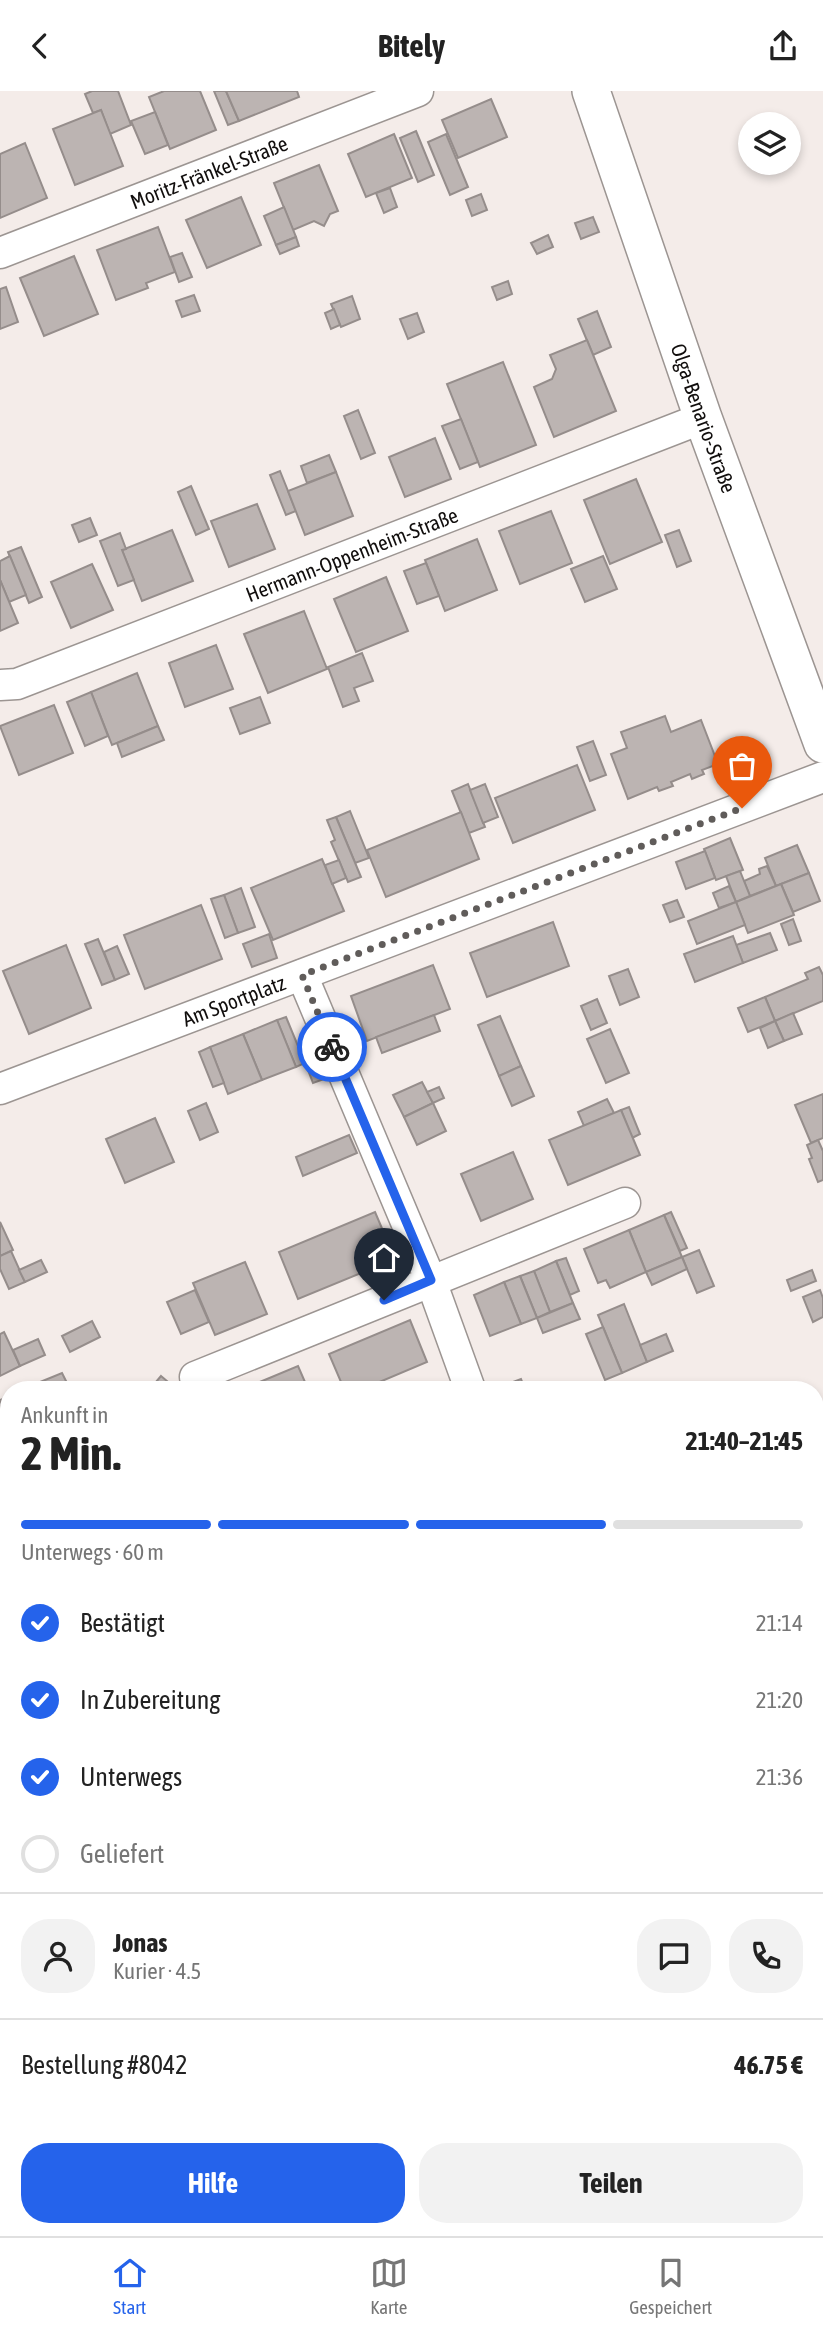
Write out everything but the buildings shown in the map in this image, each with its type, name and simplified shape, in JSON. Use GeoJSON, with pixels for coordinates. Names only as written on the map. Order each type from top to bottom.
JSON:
{"type":"FeatureCollection","features":[{"type":"Feature","properties":{"kind":"street","name":"Moritz-Fränkel-Straße"},"geometry":{"type":"LineString","coordinates":[[0,253],[418,91]]}},
{"type":"Feature","properties":{"kind":"street","name":"Olga-Benario-Straße"},"geometry":{"type":"LineString","coordinates":[[590,91],[703,418],[823,744]]}},
{"type":"Feature","properties":{"kind":"street","name":"Hermann-Oppenheim-Straße"},"geometry":{"type":"LineString","coordinates":[[0,685],[17,684],[703,418]]}},
{"type":"Feature","properties":{"kind":"street","name":"Am Sportplatz"},"geometry":{"type":"LineString","coordinates":[[0,1089],[823,777]]}},
{"type":"Feature","properties":{"kind":"street"},"geometry":{"type":"LineString","coordinates":[[302,975],[431,1280],[467,1381]]}},
{"type":"Feature","properties":{"kind":"street"},"geometry":{"type":"LineString","coordinates":[[194,1377],[625,1203]]}},
{"type":"Feature","properties":{"kind":"way so far"},"geometry":{"type":"LineString","coordinates":[[332,1047],[302,975],[742,808]]}},
{"type":"Feature","properties":{"kind":"route"},"geometry":{"type":"LineString","coordinates":[[332,1047],[431,1280],[384,1300]]}}]}
